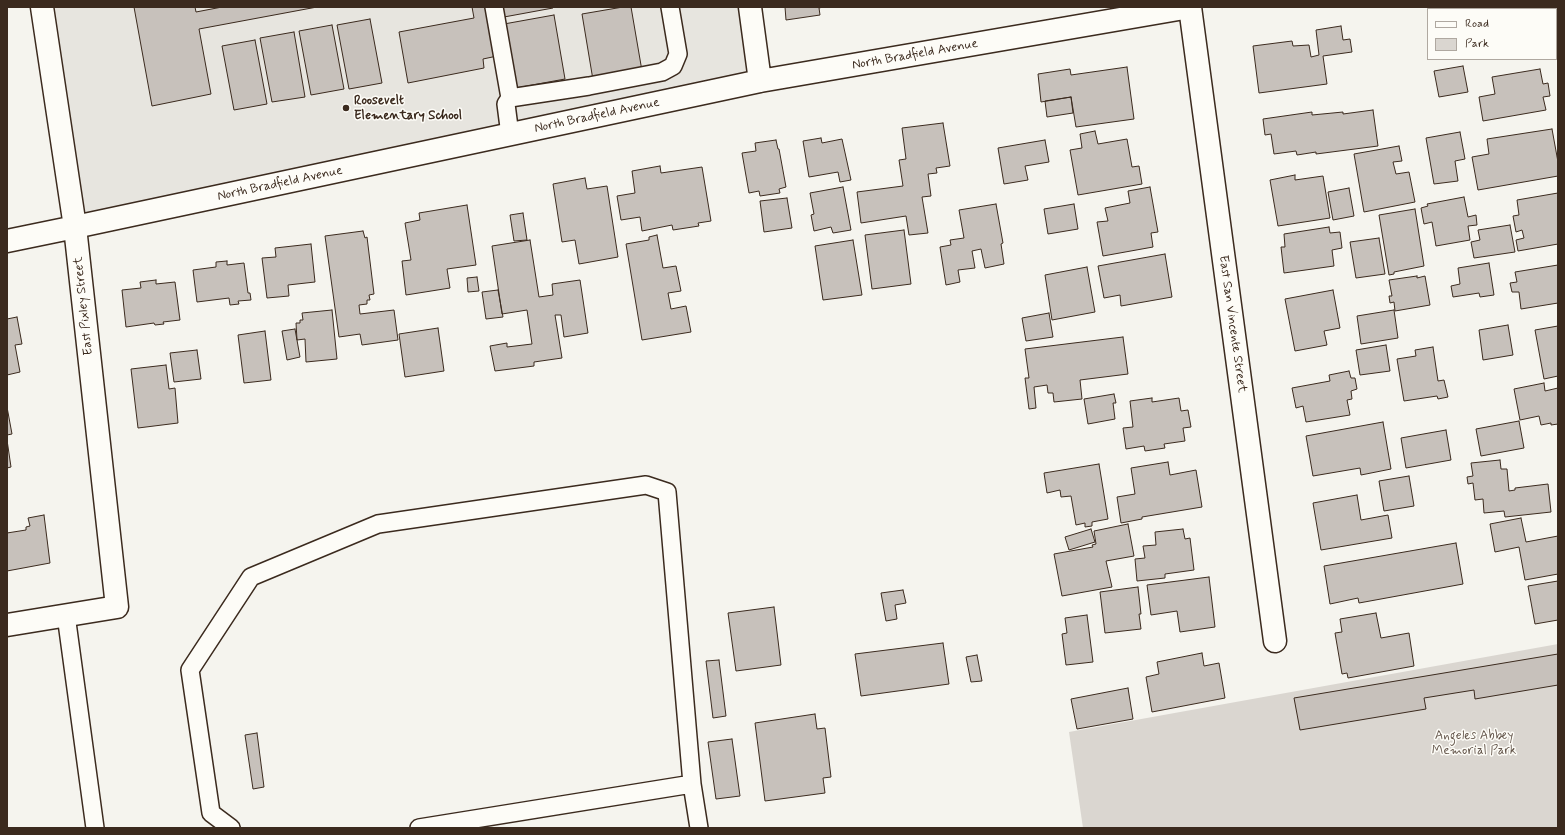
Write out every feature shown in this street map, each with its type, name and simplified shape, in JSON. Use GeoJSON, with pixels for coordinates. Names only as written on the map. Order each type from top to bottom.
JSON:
{"type":"FeatureCollection","features":[{"type":"Feature","properties":{"kind":"street","name":"East Pixley Street"},"geometry":{"type":"LineString","coordinates":[[42,7],[75,227],[117,607],[66,616]]}},
{"type":"Feature","properties":{"kind":"street"},"geometry":{"type":"LineString","coordinates":[[750,7],[760,81]]}},
{"type":"Feature","properties":{"kind":"street","name":"North Bradfield Avenue"},"geometry":{"type":"LineString","coordinates":[[7,240],[75,227],[760,81],[1190,7]]}},
{"type":"Feature","properties":{"kind":"street","name":"East San Vincente Street"},"geometry":{"type":"LineString","coordinates":[[1190,7],[1274,641]]}},
{"type":"Feature","properties":{"kind":"street"},"geometry":{"type":"LineString","coordinates":[[7,625],[66,616]]}},
{"type":"Feature","properties":{"kind":"lane"},"geometry":{"type":"LineString","coordinates":[[494,7],[510,98],[506,104],[510,135]]}},
{"type":"Feature","properties":{"kind":"lane"},"geometry":{"type":"LineString","coordinates":[[510,98],[589,86],[662,72],[673,66],[678,54],[670,7]]}},
{"type":"Feature","properties":{"kind":"lane"},"geometry":{"type":"LineString","coordinates":[[231,828],[211,813],[190,670],[251,577],[378,524],[646,485],[667,492],[692,784],[699,828]]}},
{"type":"Feature","properties":{"kind":"lane"},"geometry":{"type":"LineString","coordinates":[[66,616],[95,828]]}},
{"type":"Feature","properties":{"kind":"lane"},"geometry":{"type":"LineString","coordinates":[[419,828],[486,823],[692,784]]}},
{"type":"Feature","properties":{"kind":"shaded area","name":"Roosevelt Elementary School"},"geometry":{"type":"Polygon","coordinates":[[[42,7],[750,7],[760,81],[75,227],[42,7]]]}},
{"type":"Feature","properties":{"kind":"green space","name":"Angeles Abbey Memorial Park"},"geometry":{"type":"Polygon","coordinates":[[[1558,644],[1558,828],[1083,828],[1069,732],[1558,644]]]}},
{"type":"Feature","properties":{"kind":"building"},"geometry":{"type":"Polygon","coordinates":[[[134,7],[195,7],[196,12],[222,7],[317,7],[199,29],[211,94],[152,106],[134,7]]]}},
{"type":"Feature","properties":{"kind":"building"},"geometry":{"type":"Polygon","coordinates":[[[472,7],[488,7],[497,56],[483,59],[484,68],[408,83],[399,32],[474,18],[472,7]]]}},
{"type":"Feature","properties":{"kind":"building"},"geometry":{"type":"Polygon","coordinates":[[[502,7],[553,7],[553,8],[504,17],[502,7]]]}},
{"type":"Feature","properties":{"kind":"building"},"geometry":{"type":"Polygon","coordinates":[[[631,7],[642,71],[593,80],[582,14],[631,7]]]}},
{"type":"Feature","properties":{"kind":"building"},"geometry":{"type":"Polygon","coordinates":[[[785,7],[823,7],[819,8],[820,15],[786,20],[785,7]]]}},
{"type":"Feature","properties":{"kind":"building"},"geometry":{"type":"Polygon","coordinates":[[[1516,7],[1538,7],[1538,8],[1510,8],[1516,7]]]}},
{"type":"Feature","properties":{"kind":"building"},"geometry":{"type":"Polygon","coordinates":[[[554,15],[565,79],[516,88],[504,24],[554,15]]]}},
{"type":"Feature","properties":{"kind":"building"},"geometry":{"type":"Polygon","coordinates":[[[370,19],[382,83],[349,89],[337,25],[370,19]]]}},
{"type":"Feature","properties":{"kind":"building"},"geometry":{"type":"Polygon","coordinates":[[[332,25],[344,89],[311,95],[299,31],[332,25]]]}},
{"type":"Feature","properties":{"kind":"building"},"geometry":{"type":"Polygon","coordinates":[[[1341,26],[1343,40],[1350,39],[1352,52],[1323,56],[1327,84],[1259,93],[1253,46],[1292,41],[1293,46],[1309,45],[1311,57],[1319,55],[1316,30],[1341,26]]]}},
{"type":"Feature","properties":{"kind":"building"},"geometry":{"type":"Polygon","coordinates":[[[294,32],[305,97],[272,102],[260,38],[294,32]]]}},
{"type":"Feature","properties":{"kind":"building"},"geometry":{"type":"Polygon","coordinates":[[[255,40],[267,104],[234,110],[222,46],[255,40]]]}},
{"type":"Feature","properties":{"kind":"building"},"geometry":{"type":"Polygon","coordinates":[[[1463,66],[1468,92],[1439,97],[1434,71],[1463,66]]]}},
{"type":"Feature","properties":{"kind":"building"},"geometry":{"type":"Polygon","coordinates":[[[1127,67],[1134,119],[1076,127],[1071,97],[1041,102],[1038,74],[1070,69],[1071,75],[1127,67]]]}},
{"type":"Feature","properties":{"kind":"building"},"geometry":{"type":"Polygon","coordinates":[[[1540,69],[1543,84],[1548,83],[1550,96],[1543,97],[1546,110],[1483,121],[1479,97],[1495,94],[1492,77],[1540,69]]]}},
{"type":"Feature","properties":{"kind":"building"},"geometry":{"type":"Polygon","coordinates":[[[1071,97],[1073,113],[1047,117],[1045,101],[1071,97]]]}},
{"type":"Feature","properties":{"kind":"building"},"geometry":{"type":"Polygon","coordinates":[[[1373,110],[1378,146],[1316,154],[1316,152],[1297,155],[1296,151],[1274,154],[1271,134],[1265,135],[1263,119],[1312,112],[1312,115],[1343,112],[1343,114],[1373,110]]]}},
{"type":"Feature","properties":{"kind":"building"},"geometry":{"type":"Polygon","coordinates":[[[943,123],[950,166],[936,168],[937,173],[928,174],[931,196],[922,197],[928,233],[909,235],[906,216],[861,223],[857,192],[903,186],[899,160],[906,159],[902,128],[943,123]]]}},
{"type":"Feature","properties":{"kind":"building"},"geometry":{"type":"Polygon","coordinates":[[[1552,129],[1558,162],[1558,176],[1478,190],[1472,157],[1489,154],[1487,139],[1552,129]]]}},
{"type":"Feature","properties":{"kind":"building"},"geometry":{"type":"Polygon","coordinates":[[[1095,131],[1098,144],[1127,139],[1132,167],[1139,166],[1142,184],[1078,195],[1070,150],[1082,148],[1080,134],[1095,131]]]}},
{"type":"Feature","properties":{"kind":"building"},"geometry":{"type":"Polygon","coordinates":[[[1460,132],[1465,159],[1455,161],[1458,181],[1434,184],[1426,138],[1460,132]]]}},
{"type":"Feature","properties":{"kind":"building"},"geometry":{"type":"Polygon","coordinates":[[[821,138],[822,143],[842,139],[851,180],[840,182],[838,172],[809,177],[803,141],[821,138]]]}},
{"type":"Feature","properties":{"kind":"building"},"geometry":{"type":"Polygon","coordinates":[[[776,140],[786,187],[779,189],[780,193],[760,196],[759,191],[749,193],[742,153],[756,151],[755,143],[776,140]]]}},
{"type":"Feature","properties":{"kind":"building"},"geometry":{"type":"Polygon","coordinates":[[[1045,140],[1049,162],[1025,166],[1028,180],[1004,184],[998,148],[1045,140]]]}},
{"type":"Feature","properties":{"kind":"building"},"geometry":{"type":"Polygon","coordinates":[[[1399,146],[1402,161],[1393,162],[1396,174],[1409,172],[1415,202],[1364,212],[1354,154],[1399,146]]]}},
{"type":"Feature","properties":{"kind":"building"},"geometry":{"type":"Polygon","coordinates":[[[660,166],[661,173],[702,167],[711,221],[698,223],[699,226],[673,230],[672,225],[642,231],[640,217],[621,220],[617,196],[635,193],[632,171],[660,166]]]}},
{"type":"Feature","properties":{"kind":"building"},"geometry":{"type":"Polygon","coordinates":[[[1295,175],[1295,180],[1323,176],[1330,218],[1278,226],[1270,180],[1295,175]]]}},
{"type":"Feature","properties":{"kind":"building"},"geometry":{"type":"Polygon","coordinates":[[[585,178],[587,189],[607,186],[618,257],[579,264],[575,240],[562,242],[553,184],[585,178]]]}},
{"type":"Feature","properties":{"kind":"building"},"geometry":{"type":"Polygon","coordinates":[[[843,187],[851,230],[833,233],[831,227],[814,231],[811,215],[814,214],[810,193],[843,187]]]}},
{"type":"Feature","properties":{"kind":"building"},"geometry":{"type":"Polygon","coordinates":[[[1150,187],[1158,232],[1151,233],[1153,247],[1103,256],[1097,222],[1108,221],[1105,208],[1130,203],[1128,191],[1150,187]]]}},
{"type":"Feature","properties":{"kind":"building"},"geometry":{"type":"Polygon","coordinates":[[[1349,188],[1354,216],[1333,220],[1328,192],[1349,188]]]}},
{"type":"Feature","properties":{"kind":"building"},"geometry":{"type":"Polygon","coordinates":[[[1558,193],[1558,244],[1518,251],[1516,240],[1524,238],[1522,230],[1516,232],[1513,216],[1519,215],[1517,200],[1558,193]]]}},
{"type":"Feature","properties":{"kind":"building"},"geometry":{"type":"Polygon","coordinates":[[[1464,197],[1468,217],[1476,215],[1477,225],[1468,226],[1470,240],[1436,246],[1432,222],[1424,224],[1421,208],[1428,206],[1427,204],[1464,197]]]}},
{"type":"Feature","properties":{"kind":"building"},"geometry":{"type":"Polygon","coordinates":[[[787,198],[792,228],[764,232],[760,201],[787,198]]]}},
{"type":"Feature","properties":{"kind":"building"},"geometry":{"type":"Polygon","coordinates":[[[996,204],[1003,243],[1001,244],[1004,264],[985,268],[981,249],[972,251],[975,268],[958,270],[960,282],[946,285],[940,247],[951,245],[950,240],[964,238],[959,210],[996,204]]]}},
{"type":"Feature","properties":{"kind":"building"},"geometry":{"type":"Polygon","coordinates":[[[1074,204],[1078,229],[1048,234],[1044,209],[1074,204]]]}},
{"type":"Feature","properties":{"kind":"building"},"geometry":{"type":"Polygon","coordinates":[[[467,205],[476,265],[447,269],[450,288],[406,295],[402,261],[411,260],[405,223],[420,220],[419,213],[467,205]]]}},
{"type":"Feature","properties":{"kind":"building"},"geometry":{"type":"Polygon","coordinates":[[[1415,209],[1424,266],[1394,272],[1394,274],[1389,275],[1379,215],[1415,209]]]}},
{"type":"Feature","properties":{"kind":"building"},"geometry":{"type":"Polygon","coordinates":[[[523,213],[527,240],[514,241],[510,215],[523,213]]]}},
{"type":"Feature","properties":{"kind":"building"},"geometry":{"type":"Polygon","coordinates":[[[1510,225],[1515,252],[1474,258],[1471,242],[1480,240],[1478,230],[1510,225]]]}},
{"type":"Feature","properties":{"kind":"building"},"geometry":{"type":"Polygon","coordinates":[[[1329,227],[1330,233],[1340,232],[1342,248],[1332,250],[1334,266],[1284,273],[1281,247],[1285,247],[1284,234],[1329,227]]]}},
{"type":"Feature","properties":{"kind":"building"},"geometry":{"type":"Polygon","coordinates":[[[904,230],[911,284],[872,289],[865,235],[904,230]]]}},
{"type":"Feature","properties":{"kind":"building"},"geometry":{"type":"Polygon","coordinates":[[[363,231],[365,238],[367,237],[374,294],[369,295],[370,300],[367,300],[367,304],[359,305],[360,314],[394,310],[398,340],[362,345],[360,334],[339,337],[325,236],[363,231]]]}},
{"type":"Feature","properties":{"kind":"building"},"geometry":{"type":"Polygon","coordinates":[[[657,235],[663,268],[676,266],[681,291],[668,293],[671,309],[686,306],[691,332],[642,340],[626,244],[649,240],[649,237],[657,235]]]}},
{"type":"Feature","properties":{"kind":"building"},"geometry":{"type":"Polygon","coordinates":[[[1379,238],[1385,274],[1356,278],[1350,242],[1379,238]]]}},
{"type":"Feature","properties":{"kind":"building"},"geometry":{"type":"Polygon","coordinates":[[[530,240],[539,297],[553,295],[552,284],[580,280],[588,333],[564,337],[561,315],[555,315],[562,358],[534,362],[534,366],[495,371],[490,346],[507,343],[507,347],[532,344],[527,310],[502,314],[492,246],[530,240]]]}},
{"type":"Feature","properties":{"kind":"building"},"geometry":{"type":"Polygon","coordinates":[[[853,240],[862,295],[823,300],[815,246],[853,240]]]}},
{"type":"Feature","properties":{"kind":"building"},"geometry":{"type":"Polygon","coordinates":[[[311,244],[315,282],[288,285],[289,296],[267,298],[262,258],[276,257],[275,248],[311,244]]]}},
{"type":"Feature","properties":{"kind":"building"},"geometry":{"type":"Polygon","coordinates":[[[1165,254],[1172,297],[1121,306],[1120,295],[1104,298],[1098,266],[1165,254]]]}},
{"type":"Feature","properties":{"kind":"building"},"geometry":{"type":"Polygon","coordinates":[[[227,261],[227,265],[244,263],[248,293],[250,293],[251,300],[238,301],[239,304],[230,305],[229,298],[197,302],[193,270],[216,267],[216,262],[227,261]]]}},
{"type":"Feature","properties":{"kind":"building"},"geometry":{"type":"Polygon","coordinates":[[[1489,263],[1494,295],[1480,297],[1479,293],[1453,297],[1451,286],[1460,284],[1458,268],[1489,263]]]}},
{"type":"Feature","properties":{"kind":"building"},"geometry":{"type":"Polygon","coordinates":[[[1558,265],[1558,303],[1521,309],[1519,292],[1512,292],[1510,283],[1517,282],[1515,272],[1558,265]]]}},
{"type":"Feature","properties":{"kind":"building"},"geometry":{"type":"Polygon","coordinates":[[[1087,267],[1095,312],[1052,320],[1045,275],[1087,267]]]}},
{"type":"Feature","properties":{"kind":"building"},"geometry":{"type":"Polygon","coordinates":[[[1417,276],[1417,278],[1425,276],[1430,305],[1395,311],[1394,302],[1390,303],[1389,296],[1392,296],[1389,280],[1417,276]]]}},
{"type":"Feature","properties":{"kind":"building"},"geometry":{"type":"Polygon","coordinates":[[[477,277],[479,291],[468,292],[467,278],[477,277]]]}},
{"type":"Feature","properties":{"kind":"building"},"geometry":{"type":"Polygon","coordinates":[[[156,280],[156,284],[175,282],[180,320],[163,322],[164,324],[155,325],[154,323],[126,327],[122,290],[141,288],[140,282],[156,280]]]}},
{"type":"Feature","properties":{"kind":"building"},"geometry":{"type":"Polygon","coordinates":[[[498,290],[503,317],[486,319],[482,292],[498,290]]]}},
{"type":"Feature","properties":{"kind":"building"},"geometry":{"type":"Polygon","coordinates":[[[1333,290],[1340,328],[1324,331],[1327,345],[1295,351],[1285,299],[1333,290]]]}},
{"type":"Feature","properties":{"kind":"building"},"geometry":{"type":"Polygon","coordinates":[[[332,310],[337,359],[306,362],[305,339],[297,340],[296,323],[300,323],[300,320],[303,320],[302,313],[332,310]]]}},
{"type":"Feature","properties":{"kind":"building"},"geometry":{"type":"Polygon","coordinates":[[[1394,310],[1398,338],[1361,344],[1357,316],[1394,310]]]}},
{"type":"Feature","properties":{"kind":"building"},"geometry":{"type":"Polygon","coordinates":[[[1049,313],[1053,337],[1026,341],[1022,318],[1049,313]]]}},
{"type":"Feature","properties":{"kind":"building"},"geometry":{"type":"Polygon","coordinates":[[[17,317],[22,344],[15,345],[20,372],[7,375],[7,319],[17,317]]]}},
{"type":"Feature","properties":{"kind":"building"},"geometry":{"type":"Polygon","coordinates":[[[1508,325],[1513,355],[1483,360],[1479,330],[1508,325]]]}},
{"type":"Feature","properties":{"kind":"building"},"geometry":{"type":"Polygon","coordinates":[[[1558,326],[1558,376],[1544,379],[1535,330],[1558,326]]]}},
{"type":"Feature","properties":{"kind":"building"},"geometry":{"type":"Polygon","coordinates":[[[438,328],[444,371],[405,377],[399,334],[438,328]]]}},
{"type":"Feature","properties":{"kind":"building"},"geometry":{"type":"Polygon","coordinates":[[[295,329],[300,357],[287,360],[282,331],[295,329]]]}},
{"type":"Feature","properties":{"kind":"building"},"geometry":{"type":"Polygon","coordinates":[[[265,331],[271,380],[244,383],[238,335],[265,331]]]}},
{"type":"Feature","properties":{"kind":"building"},"geometry":{"type":"Polygon","coordinates":[[[1123,337],[1128,374],[1080,380],[1082,399],[1054,402],[1053,393],[1048,393],[1047,385],[1034,387],[1036,408],[1029,409],[1025,378],[1029,378],[1025,349],[1123,337]]]}},
{"type":"Feature","properties":{"kind":"building"},"geometry":{"type":"Polygon","coordinates":[[[1386,345],[1390,371],[1360,375],[1356,350],[1386,345]]]}},
{"type":"Feature","properties":{"kind":"building"},"geometry":{"type":"Polygon","coordinates":[[[1433,347],[1438,381],[1444,380],[1448,397],[1438,399],[1437,396],[1404,401],[1397,359],[1416,356],[1415,350],[1433,347]]]}},
{"type":"Feature","properties":{"kind":"building"},"geometry":{"type":"Polygon","coordinates":[[[197,350],[201,379],[174,382],[170,353],[197,350]]]}},
{"type":"Feature","properties":{"kind":"building"},"geometry":{"type":"Polygon","coordinates":[[[166,365],[169,389],[175,388],[178,423],[138,428],[131,369],[166,365]]]}},
{"type":"Feature","properties":{"kind":"building"},"geometry":{"type":"Polygon","coordinates":[[[1349,371],[1351,378],[1355,378],[1357,389],[1351,391],[1352,399],[1347,400],[1350,415],[1306,422],[1303,406],[1296,408],[1292,388],[1330,381],[1329,375],[1349,371]]]}},
{"type":"Feature","properties":{"kind":"building"},"geometry":{"type":"Polygon","coordinates":[[[1544,383],[1545,391],[1558,388],[1558,424],[1551,425],[1551,423],[1541,425],[1539,416],[1520,420],[1514,389],[1544,383]]]}},
{"type":"Feature","properties":{"kind":"building"},"geometry":{"type":"Polygon","coordinates":[[[1114,394],[1116,403],[1113,403],[1115,419],[1088,424],[1084,399],[1114,394]]]}},
{"type":"Feature","properties":{"kind":"building"},"geometry":{"type":"Polygon","coordinates":[[[1152,398],[1152,402],[1179,398],[1181,411],[1188,410],[1191,427],[1183,428],[1185,441],[1164,444],[1165,448],[1145,451],[1144,446],[1126,449],[1123,428],[1133,427],[1130,401],[1152,398]]]}},
{"type":"Feature","properties":{"kind":"building"},"geometry":{"type":"Polygon","coordinates":[[[7,407],[12,434],[7,435],[7,407]]]}},
{"type":"Feature","properties":{"kind":"building"},"geometry":{"type":"Polygon","coordinates":[[[1519,421],[1524,448],[1481,456],[1476,429],[1519,421]]]}},
{"type":"Feature","properties":{"kind":"building"},"geometry":{"type":"Polygon","coordinates":[[[1383,422],[1391,469],[1361,475],[1360,468],[1313,476],[1306,436],[1383,422]]]}},
{"type":"Feature","properties":{"kind":"building"},"geometry":{"type":"Polygon","coordinates":[[[1446,430],[1451,460],[1406,468],[1401,438],[1446,430]]]}},
{"type":"Feature","properties":{"kind":"building"},"geometry":{"type":"Polygon","coordinates":[[[7,440],[11,467],[7,468],[7,440]]]}},
{"type":"Feature","properties":{"kind":"building"},"geometry":{"type":"Polygon","coordinates":[[[1500,460],[1501,469],[1507,469],[1509,491],[1515,490],[1515,488],[1548,484],[1551,512],[1505,517],[1504,511],[1484,513],[1483,499],[1475,500],[1473,483],[1468,484],[1467,477],[1473,476],[1471,463],[1500,460]]]}},
{"type":"Feature","properties":{"kind":"building"},"geometry":{"type":"Polygon","coordinates":[[[1168,462],[1170,475],[1196,470],[1202,507],[1142,517],[1142,519],[1121,523],[1117,497],[1135,494],[1131,468],[1168,462]]]}},
{"type":"Feature","properties":{"kind":"building"},"geometry":{"type":"Polygon","coordinates":[[[1099,464],[1108,519],[1092,522],[1092,526],[1085,527],[1085,523],[1076,525],[1071,496],[1061,497],[1060,490],[1047,493],[1044,473],[1099,464]]]}},
{"type":"Feature","properties":{"kind":"building"},"geometry":{"type":"Polygon","coordinates":[[[1409,476],[1414,506],[1384,511],[1379,481],[1409,476]]]}},
{"type":"Feature","properties":{"kind":"building"},"geometry":{"type":"Polygon","coordinates":[[[1357,495],[1361,520],[1388,515],[1392,538],[1321,550],[1313,503],[1357,495]]]}},
{"type":"Feature","properties":{"kind":"building"},"geometry":{"type":"Polygon","coordinates":[[[44,515],[50,563],[7,571],[7,533],[26,530],[26,527],[30,526],[28,518],[44,515]]]}},
{"type":"Feature","properties":{"kind":"building"},"geometry":{"type":"Polygon","coordinates":[[[1521,518],[1526,542],[1558,536],[1558,574],[1525,580],[1519,547],[1495,552],[1490,524],[1521,518]]]}},
{"type":"Feature","properties":{"kind":"building"},"geometry":{"type":"Polygon","coordinates":[[[1128,524],[1134,556],[1106,561],[1112,587],[1062,596],[1054,554],[1093,547],[1092,545],[1096,544],[1094,531],[1128,524]]]}},
{"type":"Feature","properties":{"kind":"building"},"geometry":{"type":"Polygon","coordinates":[[[1091,529],[1095,542],[1069,550],[1065,537],[1091,529]]]}},
{"type":"Feature","properties":{"kind":"building"},"geometry":{"type":"Polygon","coordinates":[[[1183,529],[1185,539],[1190,538],[1194,570],[1165,574],[1165,578],[1137,581],[1135,559],[1145,558],[1143,546],[1156,545],[1155,532],[1183,529]]]}},
{"type":"Feature","properties":{"kind":"building"},"geometry":{"type":"Polygon","coordinates":[[[1456,543],[1463,584],[1359,603],[1358,598],[1330,604],[1324,566],[1456,543]]]}},
{"type":"Feature","properties":{"kind":"building"},"geometry":{"type":"Polygon","coordinates":[[[1209,577],[1215,627],[1180,632],[1177,611],[1151,615],[1147,585],[1209,577]]]}},
{"type":"Feature","properties":{"kind":"building"},"geometry":{"type":"Polygon","coordinates":[[[1558,581],[1558,620],[1535,624],[1528,586],[1558,581]]]}},
{"type":"Feature","properties":{"kind":"building"},"geometry":{"type":"Polygon","coordinates":[[[1138,587],[1141,629],[1105,633],[1100,592],[1138,587]]]}},
{"type":"Feature","properties":{"kind":"building"},"geometry":{"type":"Polygon","coordinates":[[[903,590],[906,603],[895,605],[897,619],[886,621],[881,593],[903,590]]]}},
{"type":"Feature","properties":{"kind":"building"},"geometry":{"type":"Polygon","coordinates":[[[774,607],[781,665],[736,671],[728,613],[774,607]]]}},
{"type":"Feature","properties":{"kind":"building"},"geometry":{"type":"Polygon","coordinates":[[[1376,613],[1381,638],[1409,633],[1414,666],[1348,678],[1347,673],[1342,674],[1335,633],[1342,632],[1340,619],[1376,613]]]}},
{"type":"Feature","properties":{"kind":"building"},"geometry":{"type":"Polygon","coordinates":[[[1087,615],[1093,662],[1066,665],[1062,634],[1067,633],[1065,618],[1087,615]]]}},
{"type":"Feature","properties":{"kind":"building"},"geometry":{"type":"Polygon","coordinates":[[[943,643],[949,684],[861,696],[855,654],[943,643]]]}},
{"type":"Feature","properties":{"kind":"building"},"geometry":{"type":"Polygon","coordinates":[[[1202,653],[1204,666],[1219,663],[1225,698],[1152,712],[1146,677],[1159,674],[1157,662],[1202,653]]]}},
{"type":"Feature","properties":{"kind":"building"},"geometry":{"type":"Polygon","coordinates":[[[1558,654],[1558,685],[1475,699],[1474,690],[1424,698],[1426,709],[1300,730],[1294,698],[1558,654]]]}},
{"type":"Feature","properties":{"kind":"building"},"geometry":{"type":"Polygon","coordinates":[[[977,655],[982,681],[971,682],[966,657],[977,655]]]}},
{"type":"Feature","properties":{"kind":"building"},"geometry":{"type":"Polygon","coordinates":[[[719,660],[726,716],[713,718],[706,661],[719,660]]]}},
{"type":"Feature","properties":{"kind":"building"},"geometry":{"type":"Polygon","coordinates":[[[1128,688],[1133,719],[1077,729],[1071,699],[1128,688]]]}},
{"type":"Feature","properties":{"kind":"building"},"geometry":{"type":"Polygon","coordinates":[[[815,714],[817,729],[825,728],[831,777],[823,778],[825,793],[765,801],[755,723],[815,714]]]}},
{"type":"Feature","properties":{"kind":"building"},"geometry":{"type":"Polygon","coordinates":[[[257,733],[264,787],[253,789],[245,735],[257,733]]]}},
{"type":"Feature","properties":{"kind":"building"},"geometry":{"type":"Polygon","coordinates":[[[732,739],[740,796],[716,799],[708,742],[732,739]]]}},
{"type":"Feature","properties":{"kind":"place","name":"Roosevelt Elementary School"},"geometry":{"type":"Point","coordinates":[346,108]}}]}
